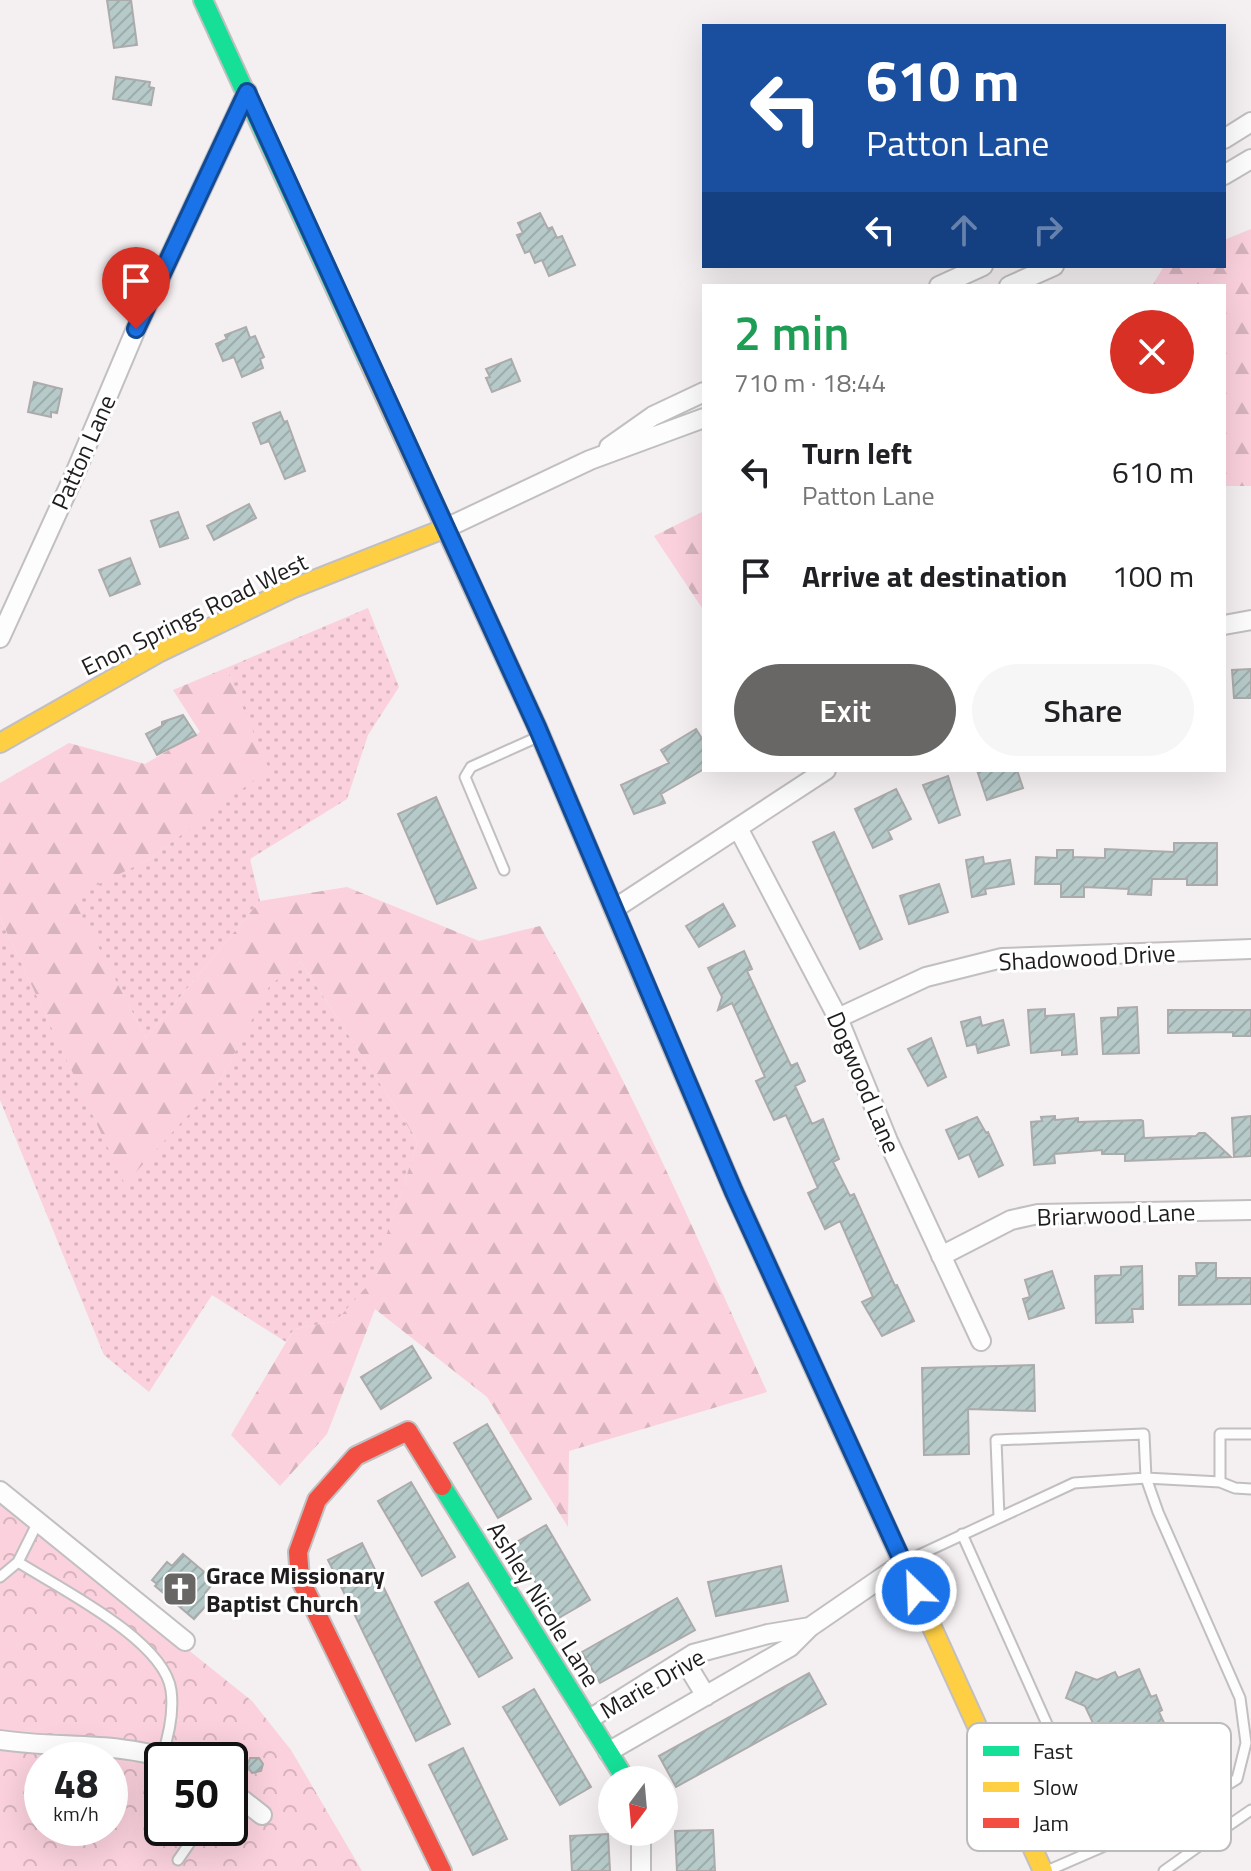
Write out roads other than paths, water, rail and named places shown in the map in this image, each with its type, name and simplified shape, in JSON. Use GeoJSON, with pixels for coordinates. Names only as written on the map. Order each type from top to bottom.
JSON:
{"type":"FeatureCollection","features":[{"type":"Feature","properties":{"kind":"main road"},"geometry":{"type":"LineString","coordinates":[[203,0],[541,736],[734,1192],[977,1723]]}},
{"type":"Feature","properties":{"kind":"main road","name":"Enon Springs Road West"},"geometry":{"type":"LineString","coordinates":[[0,743],[160,652],[291,589],[446,528]]}},
{"type":"Feature","properties":{"kind":"main road","name":"Ashley Nicole Lane"},"geometry":{"type":"LineString","coordinates":[[442,1871],[300,1579],[298,1552],[317,1500],[356,1456],[408,1431],[617,1766]]}},
{"type":"Feature","properties":{"kind":"main road"},"geometry":{"type":"LineString","coordinates":[[1036,1851],[1045,1871]]}},
{"type":"Feature","properties":{"kind":"street","name":"Patton Lane"},"geometry":{"type":"LineString","coordinates":[[0,638],[136,329],[247,92]]}},
{"type":"Feature","properties":{"kind":"street"},"geometry":{"type":"LineString","coordinates":[[1226,138],[1251,122]]}},
{"type":"Feature","properties":{"kind":"street"},"geometry":{"type":"LineString","coordinates":[[1226,174],[1251,159]]}},
{"type":"Feature","properties":{"kind":"street"},"geometry":{"type":"LineString","coordinates":[[943,284],[979,268]]}},
{"type":"Feature","properties":{"kind":"street"},"geometry":{"type":"LineString","coordinates":[[1014,284],[1050,268]]}},
{"type":"Feature","properties":{"kind":"street","name":"Enon Springs Road West"},"geometry":{"type":"LineString","coordinates":[[590,460],[653,416],[702,393]]}},
{"type":"Feature","properties":{"kind":"street","name":"Enon Springs Road West"},"geometry":{"type":"LineString","coordinates":[[446,528],[590,460],[702,419]]}},
{"type":"Feature","properties":{"kind":"street"},"geometry":{"type":"LineString","coordinates":[[1226,625],[1251,620]]}},
{"type":"Feature","properties":{"kind":"street"},"geometry":{"type":"LineString","coordinates":[[614,909],[823,772]]}},
{"type":"Feature","properties":{"kind":"street","name":"Dogwood Lane"},"geometry":{"type":"LineString","coordinates":[[738,828],[838,1018],[888,1141],[981,1341]]}},
{"type":"Feature","properties":{"kind":"street","name":"Shadowood Drive"},"geometry":{"type":"LineString","coordinates":[[838,1018],[926,977],[1002,958],[1251,949]]}},
{"type":"Feature","properties":{"kind":"street","name":"Briarwood Lane"},"geometry":{"type":"LineString","coordinates":[[941,1256],[1011,1220],[1038,1214],[1251,1210]]}},
{"type":"Feature","properties":{"kind":"street"},"geometry":{"type":"LineString","coordinates":[[0,1491],[185,1641]]}},
{"type":"Feature","properties":{"kind":"street","name":"Marie Drive"},"geometry":{"type":"LineString","coordinates":[[608,1752],[790,1647],[810,1627],[903,1563]]}},
{"type":"Feature","properties":{"kind":"street","name":"Marie Drive"},"geometry":{"type":"LineString","coordinates":[[588,1720],[693,1654],[768,1634],[810,1627]]}},
{"type":"Feature","properties":{"kind":"street"},"geometry":{"type":"LineString","coordinates":[[684,1660],[706,1696]]}},
{"type":"Feature","properties":{"kind":"street"},"geometry":{"type":"LineString","coordinates":[[0,1740],[33,1744],[106,1745],[144,1753]]}},
{"type":"Feature","properties":{"kind":"street"},"geometry":{"type":"LineString","coordinates":[[248,1804],[262,1815]]}},
{"type":"Feature","properties":{"kind":"street"},"geometry":{"type":"LineString","coordinates":[[641,1846],[641,1871]]}},
{"type":"Feature","properties":{"kind":"lane"},"geometry":{"type":"LineString","coordinates":[[504,870],[465,777],[471,767],[541,736]]}},
{"type":"Feature","properties":{"kind":"lane"},"geometry":{"type":"LineString","coordinates":[[999,1517],[996,1440],[1144,1434],[1146,1478],[1158,1512],[1240,1698],[1246,1743],[1237,1779],[1231,1783]]}},
{"type":"Feature","properties":{"kind":"lane"},"geometry":{"type":"LineString","coordinates":[[1220,1482],[1220,1434],[1251,1434]]}},
{"type":"Feature","properties":{"kind":"lane"},"geometry":{"type":"LineString","coordinates":[[903,1563],[1074,1483],[1146,1478],[1220,1482],[1235,1488],[1251,1489]]}},
{"type":"Feature","properties":{"kind":"lane"},"geometry":{"type":"LineString","coordinates":[[0,1577],[18,1562],[39,1521]]}},
{"type":"Feature","properties":{"kind":"lane"},"geometry":{"type":"LineString","coordinates":[[962,1534],[1047,1723]]}},
{"type":"Feature","properties":{"kind":"lane"},"geometry":{"type":"LineString","coordinates":[[18,1562],[118,1624],[155,1658],[171,1687],[169,1742]]}},
{"type":"Feature","properties":{"kind":"lane"},"geometry":{"type":"LineString","coordinates":[[1231,1824],[1251,1810]]}},
{"type":"Feature","properties":{"kind":"lane"},"geometry":{"type":"LineString","coordinates":[[178,1860],[188,1846]]}},
{"type":"Feature","properties":{"kind":"lane"},"geometry":{"type":"LineString","coordinates":[[1045,1871],[1092,1851]]}},
{"type":"Feature","properties":{"kind":"lane"},"geometry":{"type":"LineString","coordinates":[[1164,1871],[1192,1851]]}},
{"type":"Feature","properties":{"kind":"place","name":"Grace Missionary Baptist Church"},"geometry":{"type":"Point","coordinates":[180,1589]}}]}
